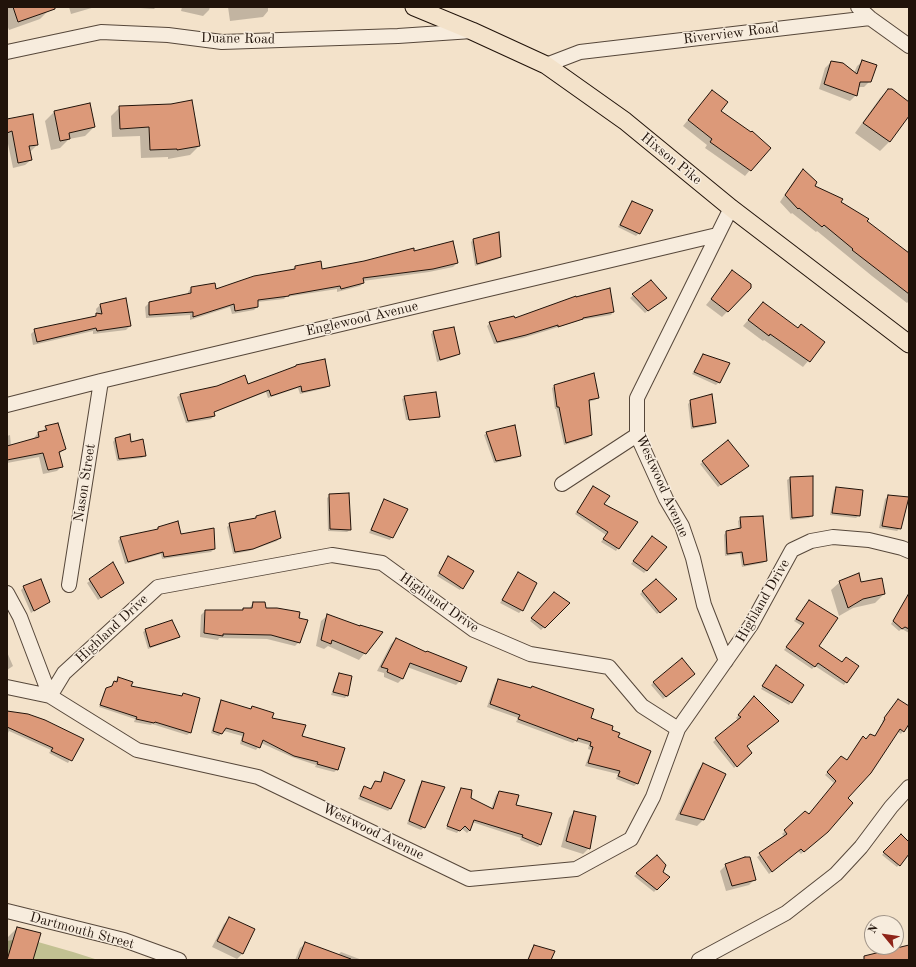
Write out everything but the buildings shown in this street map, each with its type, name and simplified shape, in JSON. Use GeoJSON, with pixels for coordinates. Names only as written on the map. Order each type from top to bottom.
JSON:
{"type":"FeatureCollection","features":[{"type":"Feature","properties":{"kind":"main road","name":"Hixson Pike"},"geometry":{"type":"LineString","coordinates":[[414,7],[472,31],[546,65],[625,122],[731,208],[909,344]]}},
{"type":"Feature","properties":{"kind":"street"},"geometry":{"type":"LineString","coordinates":[[858,7],[870,13],[909,46]]}},
{"type":"Feature","properties":{"kind":"street","name":"Riverview Road"},"geometry":{"type":"LineString","coordinates":[[546,65],[580,52],[870,13]]}},
{"type":"Feature","properties":{"kind":"street","name":"Duane Road"},"geometry":{"type":"LineString","coordinates":[[7,52],[101,32],[168,35],[222,42],[398,36],[472,31]]}},
{"type":"Feature","properties":{"kind":"street","name":"Westwood Avenue"},"geometry":{"type":"LineString","coordinates":[[726,661],[704,606],[693,558],[682,526],[666,499],[637,435],[637,398],[731,208]]}},
{"type":"Feature","properties":{"kind":"street","name":"Englewood Avenue"},"geometry":{"type":"LineString","coordinates":[[7,405],[101,381],[716,236]]}},
{"type":"Feature","properties":{"kind":"street","name":"Nason Street"},"geometry":{"type":"LineString","coordinates":[[69,586],[101,381]]}},
{"type":"Feature","properties":{"kind":"street"},"geometry":{"type":"LineString","coordinates":[[562,484],[637,435]]}},
{"type":"Feature","properties":{"kind":"street","name":"Highland Drive"},"geometry":{"type":"LineString","coordinates":[[50,696],[64,673],[158,587],[332,555],[382,563],[474,630],[530,654],[609,667],[642,706],[678,729],[751,625],[792,550],[810,541],[833,537],[869,540],[909,551]]}},
{"type":"Feature","properties":{"kind":"street"},"geometry":{"type":"LineString","coordinates":[[7,593],[20,617],[50,696]]}},
{"type":"Feature","properties":{"kind":"street","name":"Westwood Avenue"},"geometry":{"type":"LineString","coordinates":[[7,687],[50,696],[137,750],[258,777],[469,879],[576,869],[631,839],[653,797],[678,729]]}},
{"type":"Feature","properties":{"kind":"street"},"geometry":{"type":"LineString","coordinates":[[699,960],[786,913],[836,874],[861,847],[891,807],[909,787]]}},
{"type":"Feature","properties":{"kind":"street","name":"Dartmouth Street"},"geometry":{"type":"LineString","coordinates":[[7,912],[124,940],[179,960]]}},
{"type":"Feature","properties":{"kind":"shaded area"},"geometry":{"type":"Polygon","coordinates":[[[24,938],[98,960],[7,960],[7,941],[24,938]]]}}]}
